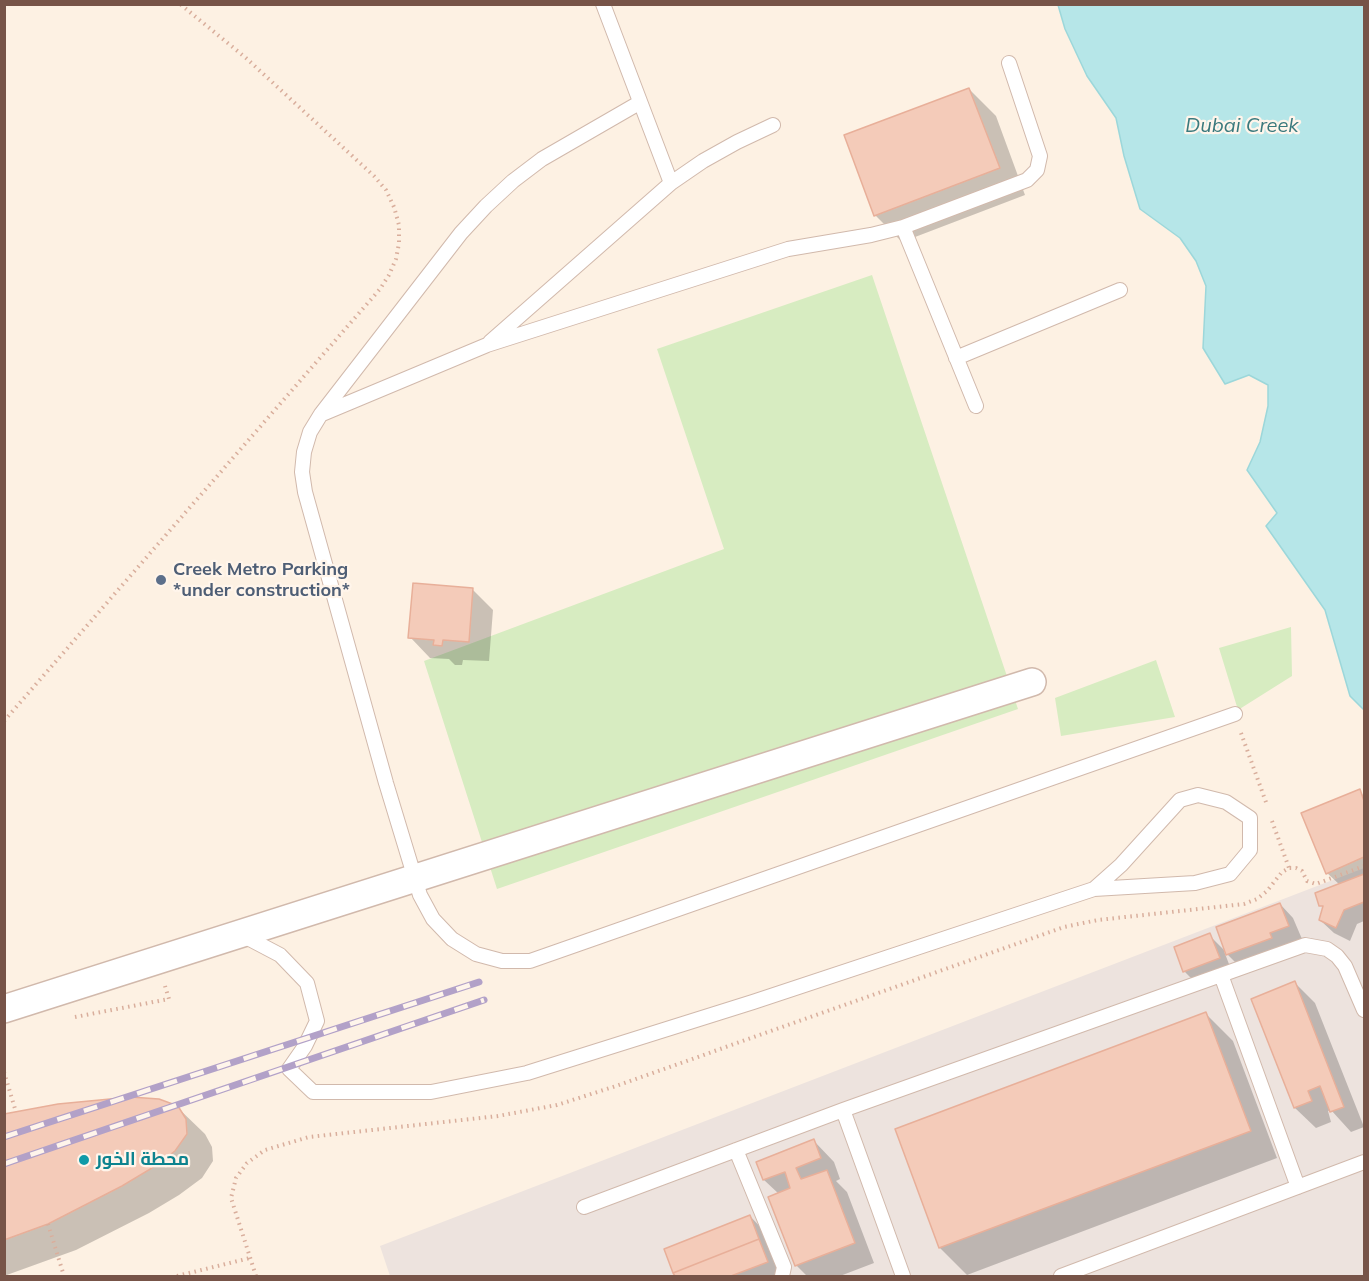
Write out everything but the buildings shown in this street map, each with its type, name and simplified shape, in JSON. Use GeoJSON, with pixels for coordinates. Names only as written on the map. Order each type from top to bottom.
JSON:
{"type":"FeatureCollection","features":[{"type":"Feature","properties":{"kind":"street"},"geometry":{"type":"LineString","coordinates":[[4,1009],[1032,682]]}},
{"type":"Feature","properties":{"kind":"lane"},"geometry":{"type":"LineString","coordinates":[[603,4],[671,183]]}},
{"type":"Feature","properties":{"kind":"lane"},"geometry":{"type":"LineString","coordinates":[[321,414],[487,345],[788,249],[871,235],[903,227],[1027,180],[1037,170],[1040,156],[1009,63]]}},
{"type":"Feature","properties":{"kind":"lane"},"geometry":{"type":"LineString","coordinates":[[639,103],[542,159],[486,206],[461,233],[321,414],[310,432],[304,452],[302,472],[304,492],[420,896],[434,919],[452,939],[476,954],[502,961],[530,962],[1235,714]]}},
{"type":"Feature","properties":{"kind":"lane"},"geometry":{"type":"LineString","coordinates":[[487,345],[671,183],[703,161],[773,125]]}},
{"type":"Feature","properties":{"kind":"lane"},"geometry":{"type":"LineString","coordinates":[[903,227],[976,406]]}},
{"type":"Feature","properties":{"kind":"lane"},"geometry":{"type":"LineString","coordinates":[[957,358],[1120,290]]}},
{"type":"Feature","properties":{"kind":"lane"},"geometry":{"type":"LineString","coordinates":[[239,934],[280,955],[307,983],[317,1021],[305,1046],[289,1069],[313,1092],[431,1092],[527,1073],[753,1002],[1094,889],[1195,883],[1230,874],[1250,850],[1250,818],[1226,802],[1198,795],[1180,800],[1121,865],[1094,889]]}},
{"type":"Feature","properties":{"kind":"lane"},"geometry":{"type":"LineString","coordinates":[[584,1207],[843,1110],[1305,945],[1327,949],[1337,956],[1345,966],[1365,1010]]}},
{"type":"Feature","properties":{"kind":"lane"},"geometry":{"type":"LineString","coordinates":[[1221,975],[1298,1187]]}},
{"type":"Feature","properties":{"kind":"lane"},"geometry":{"type":"LineString","coordinates":[[843,1110],[903,1276]]}},
{"type":"Feature","properties":{"kind":"lane"},"geometry":{"type":"LineString","coordinates":[[736,1150],[784,1267],[782,1276]]}},
{"type":"Feature","properties":{"kind":"lane"},"geometry":{"type":"LineString","coordinates":[[1061,1276],[1365,1162]]}},
{"type":"Feature","properties":{"kind":"path"},"geometry":{"type":"LineString","coordinates":[[4,721],[380,289],[396,260],[399,225],[386,190],[374,176],[246,58],[180,4]]}},
{"type":"Feature","properties":{"kind":"path"},"geometry":{"type":"LineString","coordinates":[[1235,714],[1288,868]]}},
{"type":"Feature","properties":{"kind":"path"},"geometry":{"type":"LineString","coordinates":[[256,1276],[231,1198],[236,1178],[246,1162],[265,1150],[309,1137],[498,1116],[557,1105],[1064,927],[1098,920],[1244,904],[1257,899],[1267,891],[1288,868],[1296,868],[1307,880],[1316,884],[1365,866]]}},
{"type":"Feature","properties":{"kind":"path"},"geometry":{"type":"LineString","coordinates":[[65,1019],[169,999]]}},
{"type":"Feature","properties":{"kind":"path"},"geometry":{"type":"LineString","coordinates":[[4,1072],[16,1112]]}},
{"type":"Feature","properties":{"kind":"path"},"geometry":{"type":"LineString","coordinates":[[48,1224],[64,1276]]}},
{"type":"Feature","properties":{"kind":"path"},"geometry":{"type":"LineString","coordinates":[[177,1276],[250,1258]]}},
{"type":"Feature","properties":{"kind":"shaded area"},"geometry":{"type":"Polygon","coordinates":[[[1364,868],[1364,1276],[390,1276],[380,1246],[1364,868]]]}},
{"type":"Feature","properties":{"kind":"green space"},"geometry":{"type":"Polygon","coordinates":[[[872,275],[1018,709],[497,889],[424,661],[724,549],[657,349],[872,275]]]}},
{"type":"Feature","properties":{"kind":"green space"},"geometry":{"type":"Polygon","coordinates":[[[1291,627],[1292,676],[1238,710],[1219,648],[1291,627]]]}},
{"type":"Feature","properties":{"kind":"green space"},"geometry":{"type":"Polygon","coordinates":[[[1156,660],[1175,717],[1061,736],[1055,698],[1156,660]]]}},
{"type":"Feature","properties":{"kind":"water","name":"Dubai Creek"},"geometry":{"type":"Polygon","coordinates":[[[1058,5],[1364,5],[1364,710],[1350,696],[1325,610],[1266,526],[1277,513],[1247,470],[1260,442],[1268,406],[1268,385],[1249,375],[1225,384],[1203,348],[1206,286],[1196,261],[1180,238],[1140,209],[1124,156],[1116,118],[1087,76],[1065,29],[1058,5]]]}},
{"type":"Feature","properties":{"kind":"railway"},"geometry":{"type":"LineString","coordinates":[[4,1137],[479,982]]}},
{"type":"Feature","properties":{"kind":"railway"},"geometry":{"type":"LineString","coordinates":[[4,1164],[484,1000]]}},
{"type":"Feature","properties":{"kind":"place","name":"Creek Metro Parking *under construction*"},"geometry":{"type":"Point","coordinates":[161,580]}},
{"type":"Feature","properties":{"kind":"place","name":"محطة الخور"},"geometry":{"type":"Point","coordinates":[84,1160]}}]}
